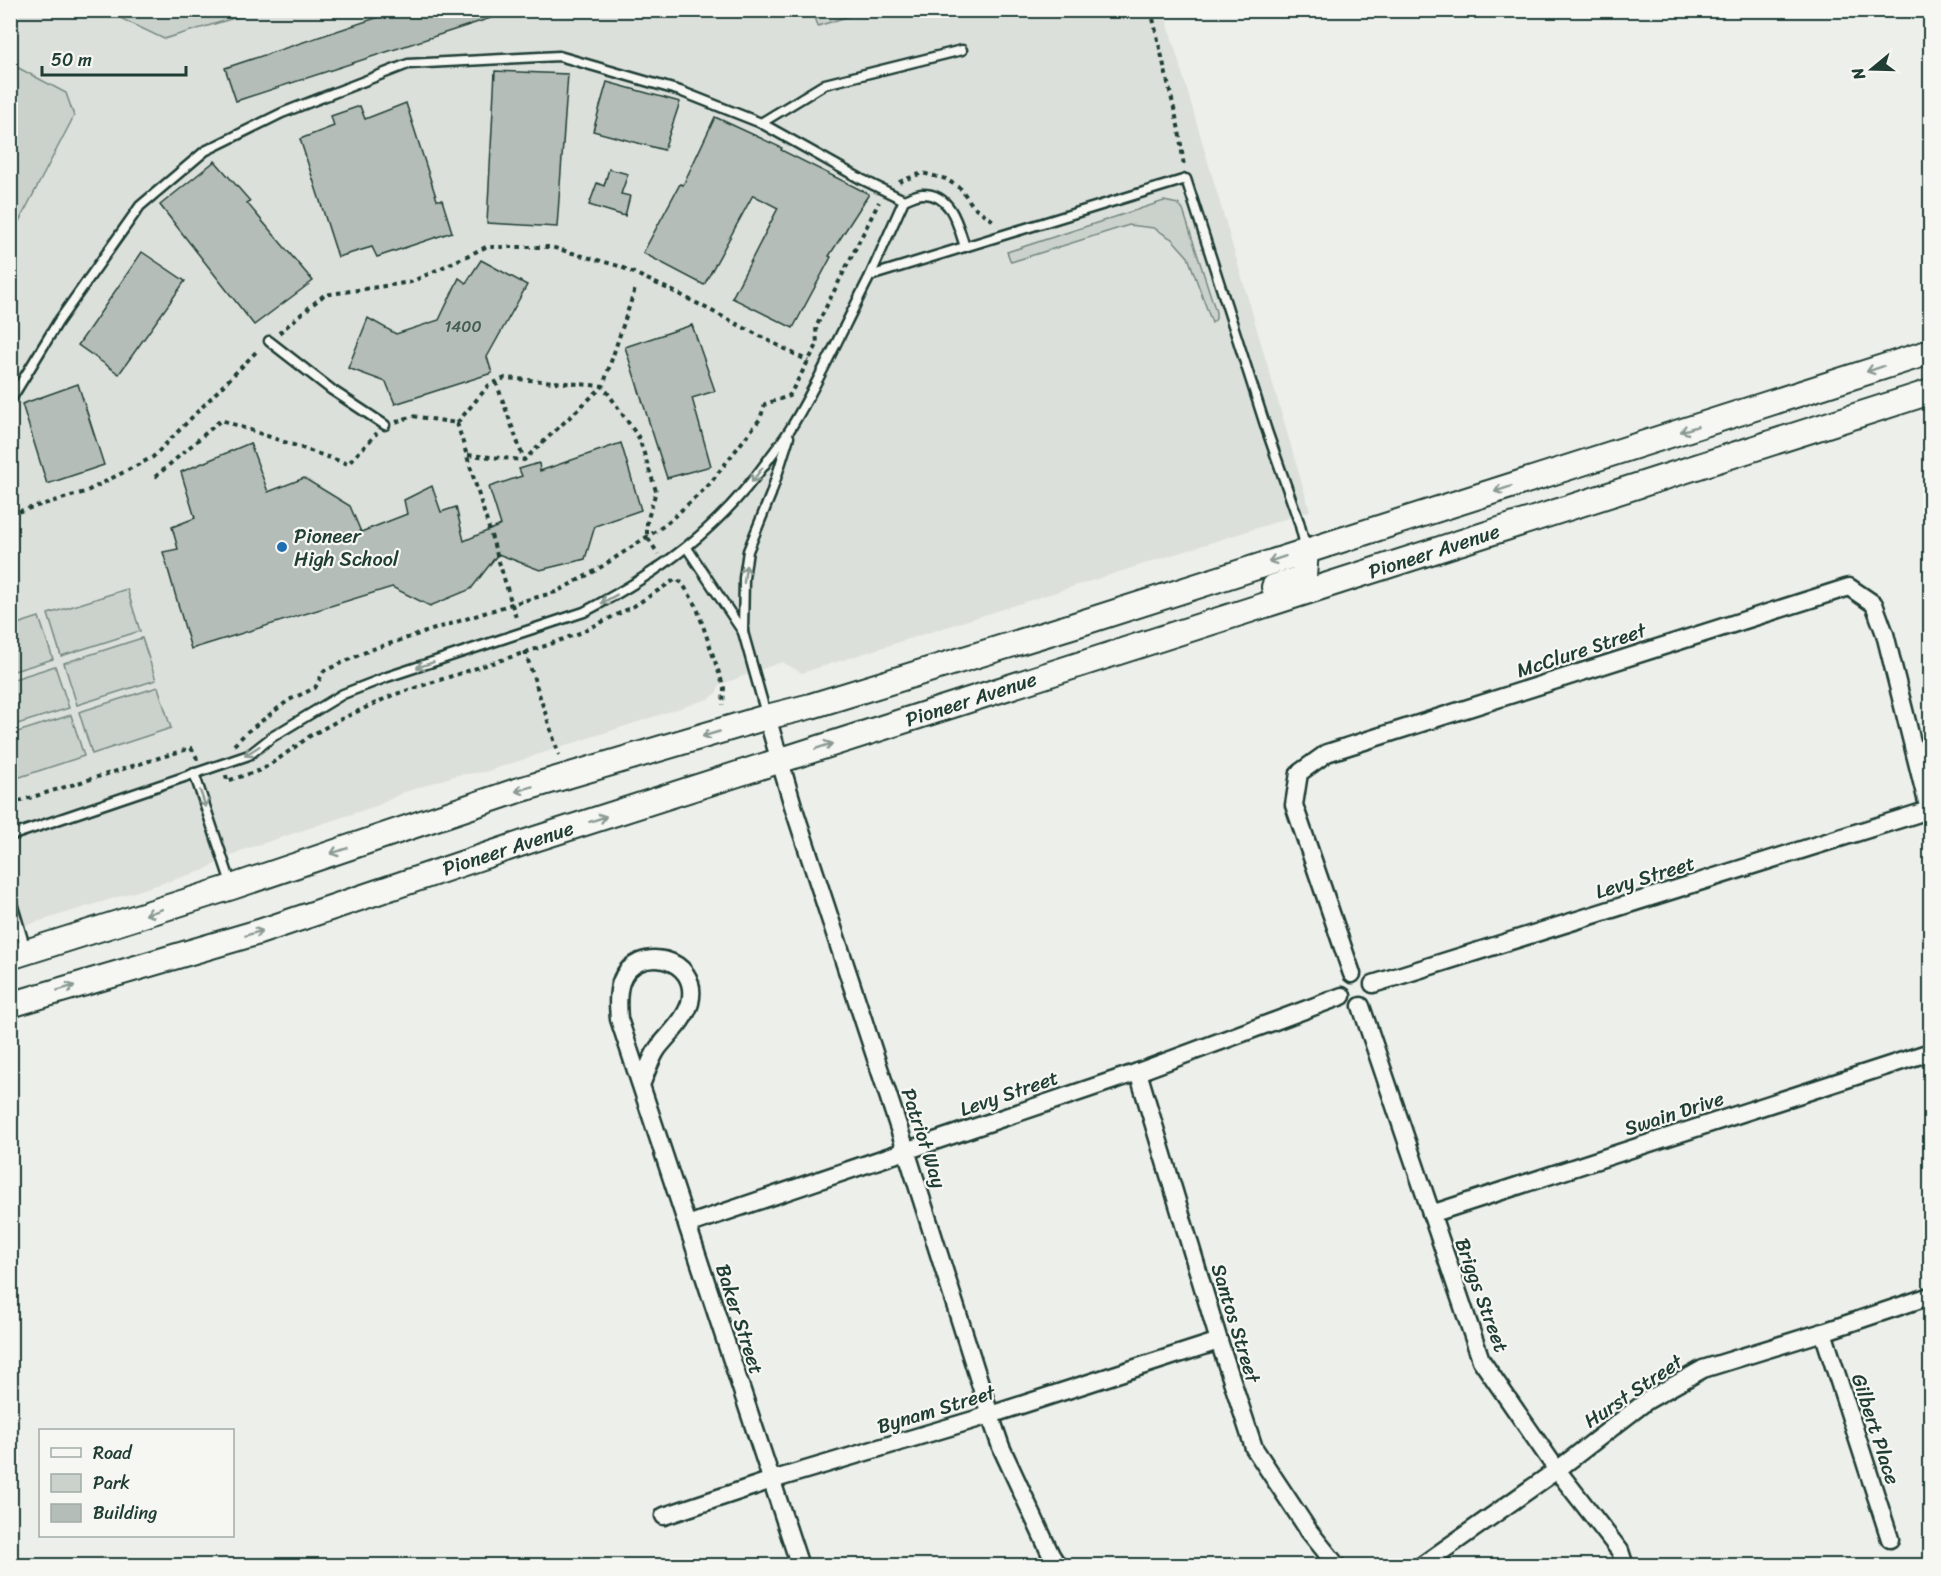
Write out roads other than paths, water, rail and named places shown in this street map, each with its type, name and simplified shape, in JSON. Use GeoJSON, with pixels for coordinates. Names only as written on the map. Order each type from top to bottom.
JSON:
{"type":"FeatureCollection","features":[{"type":"Feature","properties":{"kind":"street","name":"Pioneer Avenue"},"geometry":{"type":"LineString","coordinates":[[18,955],[232,887],[516,791],[811,706],[1064,628],[1930,352]]}},
{"type":"Feature","properties":{"kind":"street","name":"Pioneer Avenue"},"geometry":{"type":"LineString","coordinates":[[10,1005],[259,932],[535,839],[1930,392]]}},
{"type":"Feature","properties":{"kind":"street"},"geometry":{"type":"LineString","coordinates":[[1187,630],[1199,611],[1304,577],[1306,550]]}},
{"type":"Feature","properties":{"kind":"street","name":"McClure Street"},"geometry":{"type":"LineString","coordinates":[[1352,974],[1294,805],[1299,772],[1327,753],[1849,587],[1874,604],[1885,634],[1930,812]]}},
{"type":"Feature","properties":{"kind":"street","name":"Patriot Way"},"geometry":{"type":"LineString","coordinates":[[767,717],[779,761],[990,1415],[1001,1447],[1051,1556],[1058,1566]]}},
{"type":"Feature","properties":{"kind":"street","name":"Levy Street"},"geometry":{"type":"LineString","coordinates":[[1373,984],[1930,812]]}},
{"type":"Feature","properties":{"kind":"street","name":"Baker Street"},"geometry":{"type":"LineString","coordinates":[[641,1085],[657,1050],[676,1028],[689,1005],[692,987],[684,971],[669,960],[651,959],[634,965],[622,981],[618,998],[619,1019],[800,1566]]}},
{"type":"Feature","properties":{"kind":"street"},"geometry":{"type":"LineString","coordinates":[[1352,974],[1362,974],[1373,984],[1373,995],[1361,1006],[1350,1004],[1342,996],[1344,981],[1352,974]]}},
{"type":"Feature","properties":{"kind":"street","name":"Levy Street"},"geometry":{"type":"LineString","coordinates":[[687,1225],[1138,1072],[1342,996]]}},
{"type":"Feature","properties":{"kind":"street","name":"Briggs Street"},"geometry":{"type":"LineString","coordinates":[[1361,1006],[1480,1359],[1557,1470],[1620,1551],[1625,1566]]}},
{"type":"Feature","properties":{"kind":"street","name":"Swain Drive"},"geometry":{"type":"LineString","coordinates":[[1431,1214],[1930,1052]]}},
{"type":"Feature","properties":{"kind":"street","name":"Santos Street"},"geometry":{"type":"LineString","coordinates":[[1138,1072],[1219,1341],[1254,1448],[1309,1531],[1337,1566]]}},
{"type":"Feature","properties":{"kind":"street","name":"Hurst Street"},"geometry":{"type":"LineString","coordinates":[[1421,1566],[1557,1470],[1648,1400],[1703,1369],[1930,1296]]}},
{"type":"Feature","properties":{"kind":"street","name":"Gilbert Place"},"geometry":{"type":"LineString","coordinates":[[1823,1332],[1890,1539]]}},
{"type":"Feature","properties":{"kind":"street","name":"Bynam Street"},"geometry":{"type":"LineString","coordinates":[[664,1516],[772,1480],[990,1415],[1219,1341]]}},
{"type":"Feature","properties":{"kind":"lane"},"geometry":{"type":"LineString","coordinates":[[761,123],[825,84],[962,50]]}},
{"type":"Feature","properties":{"kind":"lane"},"geometry":{"type":"LineString","coordinates":[[10,401],[58,322],[140,206],[205,151],[282,113],[408,64],[559,56],[680,91],[761,123],[861,180],[904,200],[922,194],[941,199],[954,213],[965,247]]}},
{"type":"Feature","properties":{"kind":"lane"},"geometry":{"type":"LineString","coordinates":[[870,276],[1186,179],[1267,431],[1299,522],[1306,550]]}},
{"type":"Feature","properties":{"kind":"lane"},"geometry":{"type":"LineString","coordinates":[[10,836],[249,755],[272,737],[344,694],[387,677],[584,612],[613,597],[665,564],[687,548],[728,510],[791,428],[870,276],[904,200]]}},
{"type":"Feature","properties":{"kind":"lane"},"geometry":{"type":"LineString","coordinates":[[269,341],[332,390],[385,425]]}},
{"type":"Feature","properties":{"kind":"lane"},"geometry":{"type":"LineString","coordinates":[[767,717],[743,632],[744,578],[748,551],[771,494],[791,428]]}},
{"type":"Feature","properties":{"kind":"lane"},"geometry":{"type":"LineString","coordinates":[[687,548],[743,632]]}},
{"type":"Feature","properties":{"kind":"lane"},"geometry":{"type":"LineString","coordinates":[[195,773],[232,887]]}},
{"type":"Feature","properties":{"kind":"lane"},"geometry":{"type":"LineString","coordinates":[[10,896],[18,955]]}},
{"type":"Feature","properties":{"kind":"place","name":"Pioneer High School"},"geometry":{"type":"Point","coordinates":[282,547]}}]}
